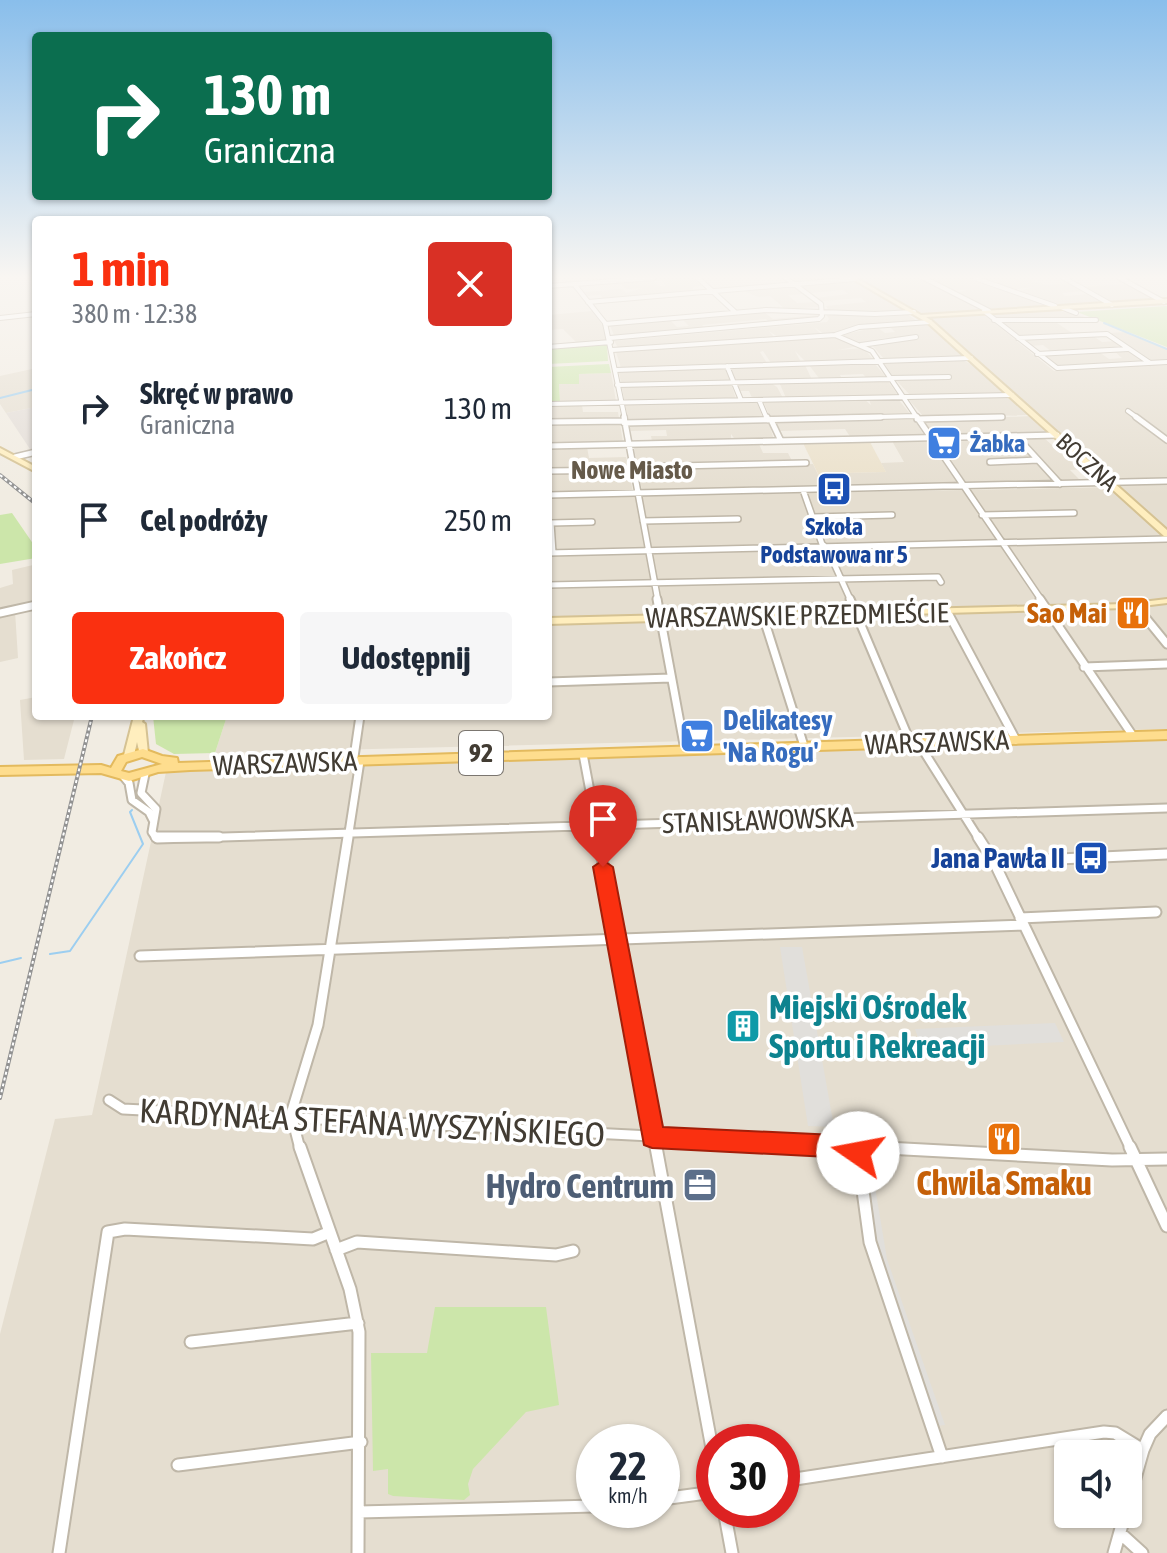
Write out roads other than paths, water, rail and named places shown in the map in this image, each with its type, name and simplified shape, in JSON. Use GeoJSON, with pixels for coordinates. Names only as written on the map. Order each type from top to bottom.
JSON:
{"type":"FeatureCollection","features":[{"type":"Feature","properties":{"kind":"main road","name":"WARSZAWSKA"},"geometry":{"type":"LineString","coordinates":[[148,764],[190,766],[353,758],[1167,735]]}},
{"type":"Feature","properties":{"kind":"main road","name":"WARSZAWSKA"},"geometry":{"type":"LineString","coordinates":[[353,758],[611,751]]}},
{"type":"Feature","properties":{"kind":"main road","name":"92"},"geometry":{"type":"LineString","coordinates":[[122,765],[148,764]]}},
{"type":"Feature","properties":{"kind":"main road","name":"92"},"geometry":{"type":"LineString","coordinates":[[0,769],[148,764]]}},
{"type":"Feature","properties":{"kind":"street"},"geometry":{"type":"LineString","coordinates":[[612,350],[685,750]]}},
{"type":"Feature","properties":{"kind":"street"},"geometry":{"type":"LineString","coordinates":[[871,350],[1133,736]]}},
{"type":"Feature","properties":{"kind":"street","name":"BOCZNA"},"geometry":{"type":"LineString","coordinates":[[962,350],[1167,536]]}},
{"type":"Feature","properties":{"kind":"street"},"geometry":{"type":"LineString","coordinates":[[1033,350],[1060,368],[1167,362]]}},
{"type":"Feature","properties":{"kind":"street"},"geometry":{"type":"LineString","coordinates":[[1037,354],[1103,350]]}},
{"type":"Feature","properties":{"kind":"street"},"geometry":{"type":"LineString","coordinates":[[1133,350],[1150,363]]}},
{"type":"Feature","properties":{"kind":"street"},"geometry":{"type":"LineString","coordinates":[[615,370],[971,358]]}},
{"type":"Feature","properties":{"kind":"street"},"geometry":{"type":"LineString","coordinates":[[806,364],[817,382]]}},
{"type":"Feature","properties":{"kind":"street"},"geometry":{"type":"LineString","coordinates":[[727,366],[741,400]]}},
{"type":"Feature","properties":{"kind":"street"},"geometry":{"type":"LineString","coordinates":[[617,385],[949,377]]}},
{"type":"Feature","properties":{"kind":"street"},"geometry":{"type":"LineString","coordinates":[[777,383],[785,399]]}},
{"type":"Feature","properties":{"kind":"street"},"geometry":{"type":"LineString","coordinates":[[552,404],[1012,395]]}},
{"type":"Feature","properties":{"kind":"street"},"geometry":{"type":"LineString","coordinates":[[759,400],[781,441]]}},
{"type":"Feature","properties":{"kind":"street"},"geometry":{"type":"LineString","coordinates":[[1128,411],[1167,440]]}},
{"type":"Feature","properties":{"kind":"street"},"geometry":{"type":"LineString","coordinates":[[552,422],[1002,417]]}},
{"type":"Feature","properties":{"kind":"street"},"geometry":{"type":"LineString","coordinates":[[552,446],[1057,435]]}},
{"type":"Feature","properties":{"kind":"street"},"geometry":{"type":"LineString","coordinates":[[1017,437],[1060,484]]}},
{"type":"Feature","properties":{"kind":"street"},"geometry":{"type":"LineString","coordinates":[[0,450],[32,468]]}},
{"type":"Feature","properties":{"kind":"street"},"geometry":{"type":"LineString","coordinates":[[15,457],[32,453]]}},
{"type":"Feature","properties":{"kind":"street"},"geometry":{"type":"LineString","coordinates":[[990,462],[1038,460]]}},
{"type":"Feature","properties":{"kind":"street"},"geometry":{"type":"LineString","coordinates":[[552,471],[806,463]]}},
{"type":"Feature","properties":{"kind":"street"},"geometry":{"type":"LineString","coordinates":[[552,495],[1167,481]]}},
{"type":"Feature","properties":{"kind":"street"},"geometry":{"type":"LineString","coordinates":[[803,490],[909,739],[921,747],[994,862],[1167,1226]]}},
{"type":"Feature","properties":{"kind":"street"},"geometry":{"type":"LineString","coordinates":[[982,515],[1074,513]]}},
{"type":"Feature","properties":{"kind":"street"},"geometry":{"type":"LineString","coordinates":[[813,517],[892,515]]}},
{"type":"Feature","properties":{"kind":"street"},"geometry":{"type":"LineString","coordinates":[[643,521],[738,519]]}},
{"type":"Feature","properties":{"kind":"street"},"geometry":{"type":"LineString","coordinates":[[552,523],[592,522]]}},
{"type":"Feature","properties":{"kind":"street"},"geometry":{"type":"LineString","coordinates":[[552,553],[1167,536]]}},
{"type":"Feature","properties":{"kind":"street"},"geometry":{"type":"LineString","coordinates":[[552,585],[938,577],[941,582]]}},
{"type":"Feature","properties":{"kind":"street","name":"WARSZAWSKIE PRZEDMIEŚCIE"},"geometry":{"type":"LineString","coordinates":[[552,621],[1136,606],[1167,601]]}},
{"type":"Feature","properties":{"kind":"street"},"geometry":{"type":"LineString","coordinates":[[0,613],[32,606]]}},
{"type":"Feature","properties":{"kind":"street"},"geometry":{"type":"LineString","coordinates":[[1136,606],[1167,644]]}},
{"type":"Feature","properties":{"kind":"street"},"geometry":{"type":"LineString","coordinates":[[947,611],[1016,740]]}},
{"type":"Feature","properties":{"kind":"street"},"geometry":{"type":"LineString","coordinates":[[763,616],[804,746]]}},
{"type":"Feature","properties":{"kind":"street"},"geometry":{"type":"LineString","coordinates":[[1084,667],[1167,664]]}},
{"type":"Feature","properties":{"kind":"street"},"geometry":{"type":"LineString","coordinates":[[552,682],[671,678]]}},
{"type":"Feature","properties":{"kind":"street"},"geometry":{"type":"LineString","coordinates":[[139,720],[148,764],[141,781],[141,793],[156,808],[153,820]]}},
{"type":"Feature","properties":{"kind":"street"},"geometry":{"type":"LineString","coordinates":[[139,720],[122,765],[132,800],[147,810],[153,820]]}},
{"type":"Feature","properties":{"kind":"street"},"geometry":{"type":"LineString","coordinates":[[358,1553],[361,1442],[358,1323],[291,1114],[318,1025],[349,833],[353,758],[359,720]]}},
{"type":"Feature","properties":{"kind":"street"},"geometry":{"type":"LineString","coordinates":[[583,754],[707,1424]]}},
{"type":"Feature","properties":{"kind":"street","name":"STANISŁAWOWSKA"},"geometry":{"type":"LineString","coordinates":[[153,820],[152,835],[157,839],[1167,808]]}},
{"type":"Feature","properties":{"kind":"street"},"geometry":{"type":"LineString","coordinates":[[994,862],[1167,854]]}},
{"type":"Feature","properties":{"kind":"street"},"geometry":{"type":"LineString","coordinates":[[140,956],[1022,922],[1156,912]]}},
{"type":"Feature","properties":{"kind":"street","name":"KARDYNAŁA STEFANA WYSZYŃSKIEGO"},"geometry":{"type":"LineString","coordinates":[[109,1100],[123,1109],[293,1119],[1167,1159]]}},
{"type":"Feature","properties":{"kind":"street"},"geometry":{"type":"LineString","coordinates":[[857,1147],[870,1242],[942,1457]]}},
{"type":"Feature","properties":{"kind":"street"},"geometry":{"type":"LineString","coordinates":[[59,1553],[108,1232],[125,1229],[313,1239],[330,1232]]}},
{"type":"Feature","properties":{"kind":"street"},"geometry":{"type":"LineString","coordinates":[[336,1250],[357,1242],[556,1255],[573,1251]]}},
{"type":"Feature","properties":{"kind":"street"},"geometry":{"type":"LineString","coordinates":[[191,1342],[358,1323]]}},
{"type":"Feature","properties":{"kind":"street"},"geometry":{"type":"LineString","coordinates":[[1142,1454],[1150,1434],[1167,1416]]}},
{"type":"Feature","properties":{"kind":"street"},"geometry":{"type":"LineString","coordinates":[[800,1478],[1109,1432],[1143,1450]]}},
{"type":"Feature","properties":{"kind":"street"},"geometry":{"type":"LineString","coordinates":[[178,1465],[361,1442]]}},
{"type":"Feature","properties":{"kind":"street"},"geometry":{"type":"LineString","coordinates":[[359,1512],[576,1506]]}},
{"type":"Feature","properties":{"kind":"street"},"geometry":{"type":"LineString","coordinates":[[727,1528],[732,1553]]}},
{"type":"Feature","properties":{"kind":"street"},"geometry":{"type":"LineString","coordinates":[[1114,1553],[1121,1528]]}},
{"type":"Feature","properties":{"kind":"street"},"geometry":{"type":"LineString","coordinates":[[1120,1533],[1142,1553]]}},
{"type":"Feature","properties":{"kind":"waterway"},"geometry":{"type":"LineString","coordinates":[[0,398],[32,390]]}},
{"type":"Feature","properties":{"kind":"waterway"},"geometry":{"type":"LineString","coordinates":[[50,954],[70,951],[143,844],[130,812],[132,810]]}},
{"type":"Feature","properties":{"kind":"waterway"},"geometry":{"type":"LineString","coordinates":[[0,963],[21,958]]}},
{"type":"Feature","properties":{"kind":"railway"},"geometry":{"type":"LineString","coordinates":[[0,475],[32,501]]}},
{"type":"Feature","properties":{"kind":"railway"},"geometry":{"type":"LineString","coordinates":[[0,1098],[91,720]]}},
{"type":"Feature","properties":{"kind":"place","name":"Żabka"},"geometry":{"type":"Point","coordinates":[944,443]}},
{"type":"Feature","properties":{"kind":"place","name":"Szkoła Podstawowa nr 5"},"geometry":{"type":"Point","coordinates":[834,489]}},
{"type":"Feature","properties":{"kind":"place","name":"Sao Mai"},"geometry":{"type":"Point","coordinates":[1133,613]}},
{"type":"Feature","properties":{"kind":"place","name":"Delikatesy 'Na Rogu'"},"geometry":{"type":"Point","coordinates":[697,736]}},
{"type":"Feature","properties":{"kind":"place","name":"Jana Pawła II"},"geometry":{"type":"Point","coordinates":[1091,858]}},
{"type":"Feature","properties":{"kind":"place","name":"Miejski Ośrodek Sportu i Rekreacji"},"geometry":{"type":"Point","coordinates":[743,1026]}},
{"type":"Feature","properties":{"kind":"place","name":"Chwila Smaku"},"geometry":{"type":"Point","coordinates":[1004,1139]}},
{"type":"Feature","properties":{"kind":"place","name":"Hydro Centrum"},"geometry":{"type":"Point","coordinates":[700,1185]}},
{"type":"Feature","properties":{"kind":"district","name":"Nowe Miasto"},"geometry":{"type":"Point","coordinates":[632,470]}}]}
